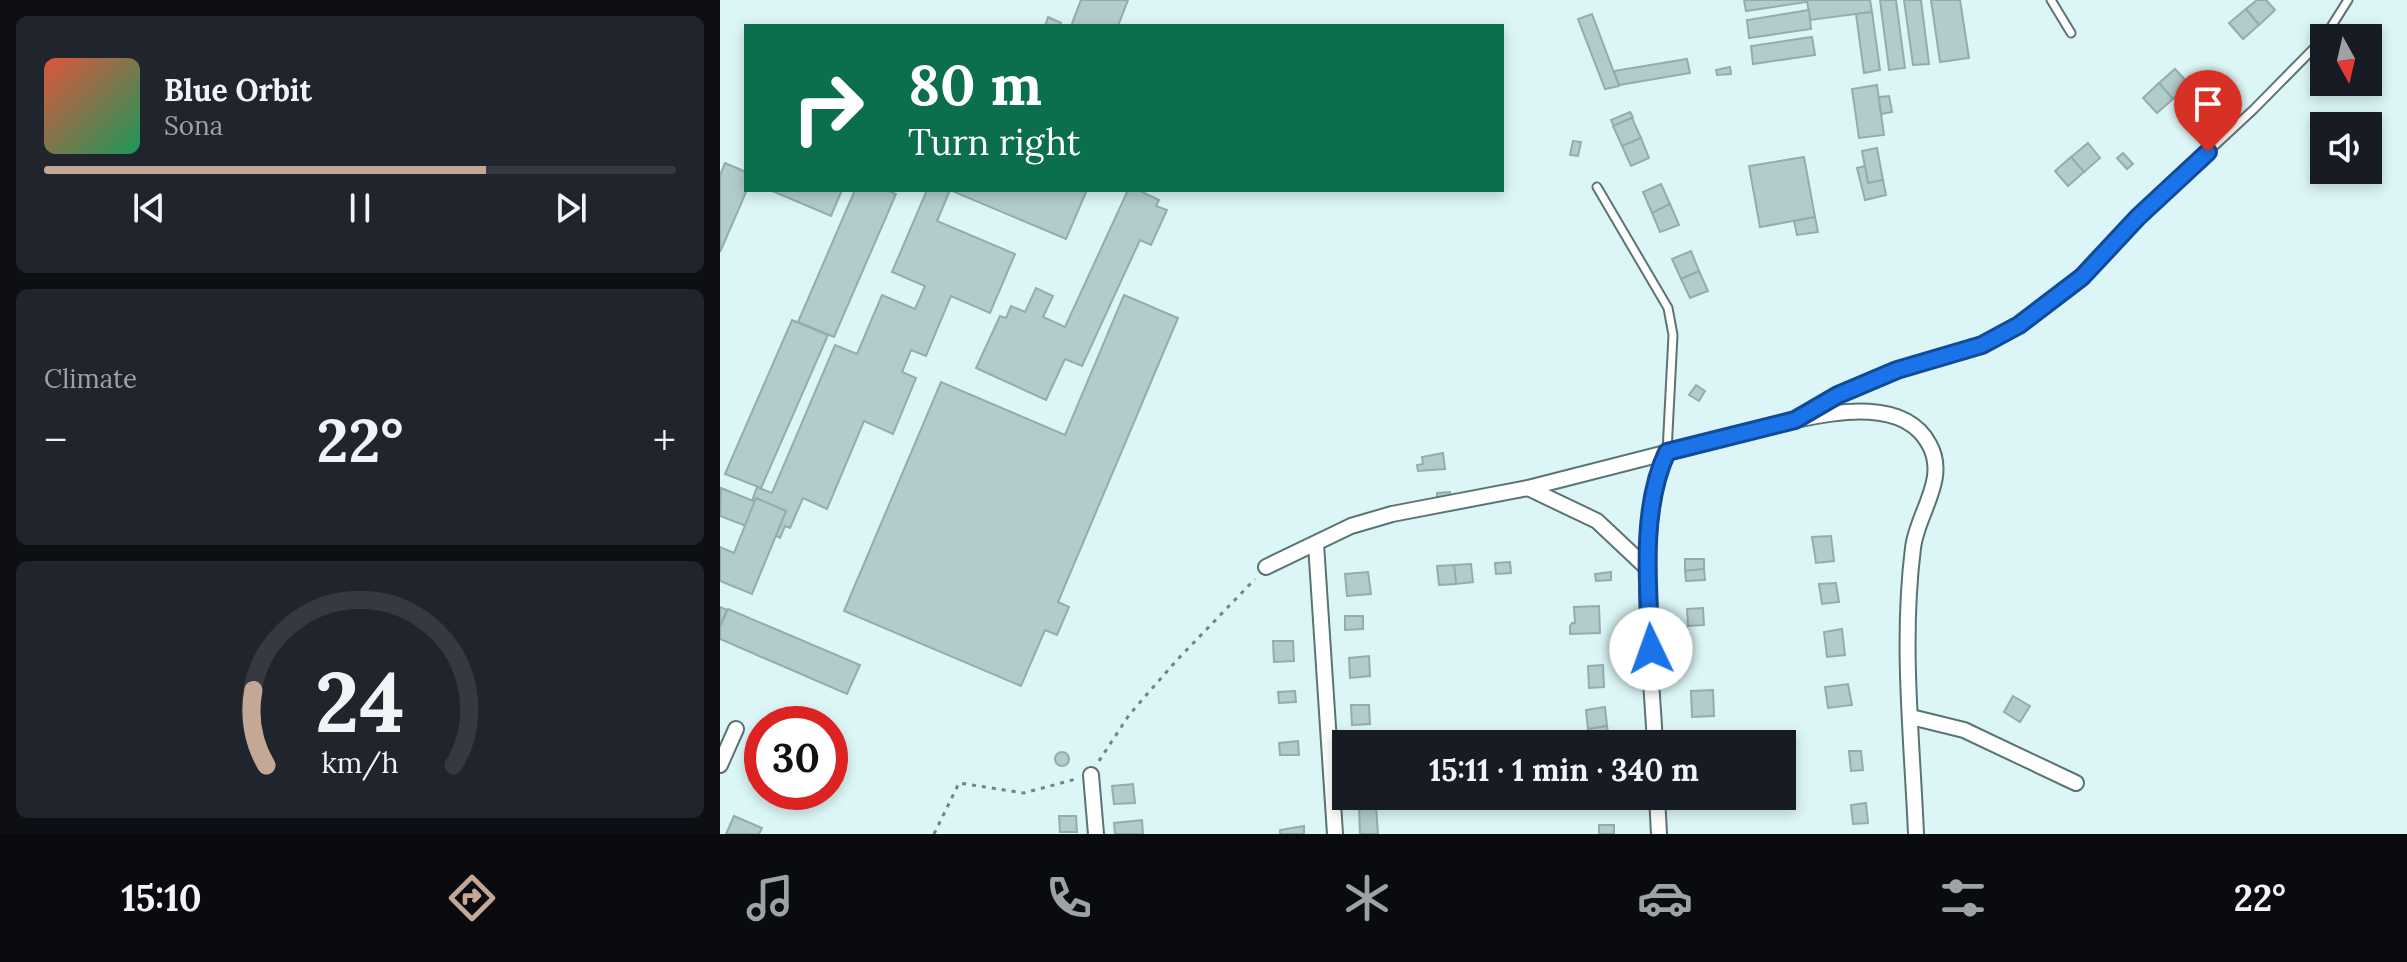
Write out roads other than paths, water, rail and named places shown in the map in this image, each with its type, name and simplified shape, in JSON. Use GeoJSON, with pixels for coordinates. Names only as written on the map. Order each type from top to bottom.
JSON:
{"type":"FeatureCollection","features":[{"type":"Feature","properties":{"kind":"street"},"geometry":{"type":"LineString","coordinates":[[1266,567],[1351,526],[1392,514],[1528,488],[1795,420],[1837,412],[1867,411],[1915,426],[1928,441],[1935,457],[1936,475],[1914,539],[1906,620],[1916,834]]}},
{"type":"Feature","properties":{"kind":"street"},"geometry":{"type":"LineString","coordinates":[[1654,730],[1648,569],[1654,491],[1658,470],[1667,452]]}},
{"type":"Feature","properties":{"kind":"street"},"geometry":{"type":"LineString","coordinates":[[1528,488],[1597,521],[1648,569]]}},
{"type":"Feature","properties":{"kind":"street"},"geometry":{"type":"LineString","coordinates":[[1316,544],[1335,834]]}},
{"type":"Feature","properties":{"kind":"street"},"geometry":{"type":"LineString","coordinates":[[1911,717],[1964,730],[2076,783]]}},
{"type":"Feature","properties":{"kind":"street"},"geometry":{"type":"LineString","coordinates":[[720,765],[736,729]]}},
{"type":"Feature","properties":{"kind":"street"},"geometry":{"type":"LineString","coordinates":[[1091,775],[1096,834]]}},
{"type":"Feature","properties":{"kind":"street"},"geometry":{"type":"LineString","coordinates":[[1658,810],[1659,834]]}},
{"type":"Feature","properties":{"kind":"lane"},"geometry":{"type":"LineString","coordinates":[[2051,0],[2071,33]]}},
{"type":"Feature","properties":{"kind":"lane"},"geometry":{"type":"LineString","coordinates":[[1795,420],[1850,390],[1897,370],[1982,345],[2019,325],[2082,277],[2138,217],[2254,109],[2324,38],[2348,0]]}},
{"type":"Feature","properties":{"kind":"lane"},"geometry":{"type":"LineString","coordinates":[[1597,187],[1668,308],[1673,335],[1667,452]]}}]}
